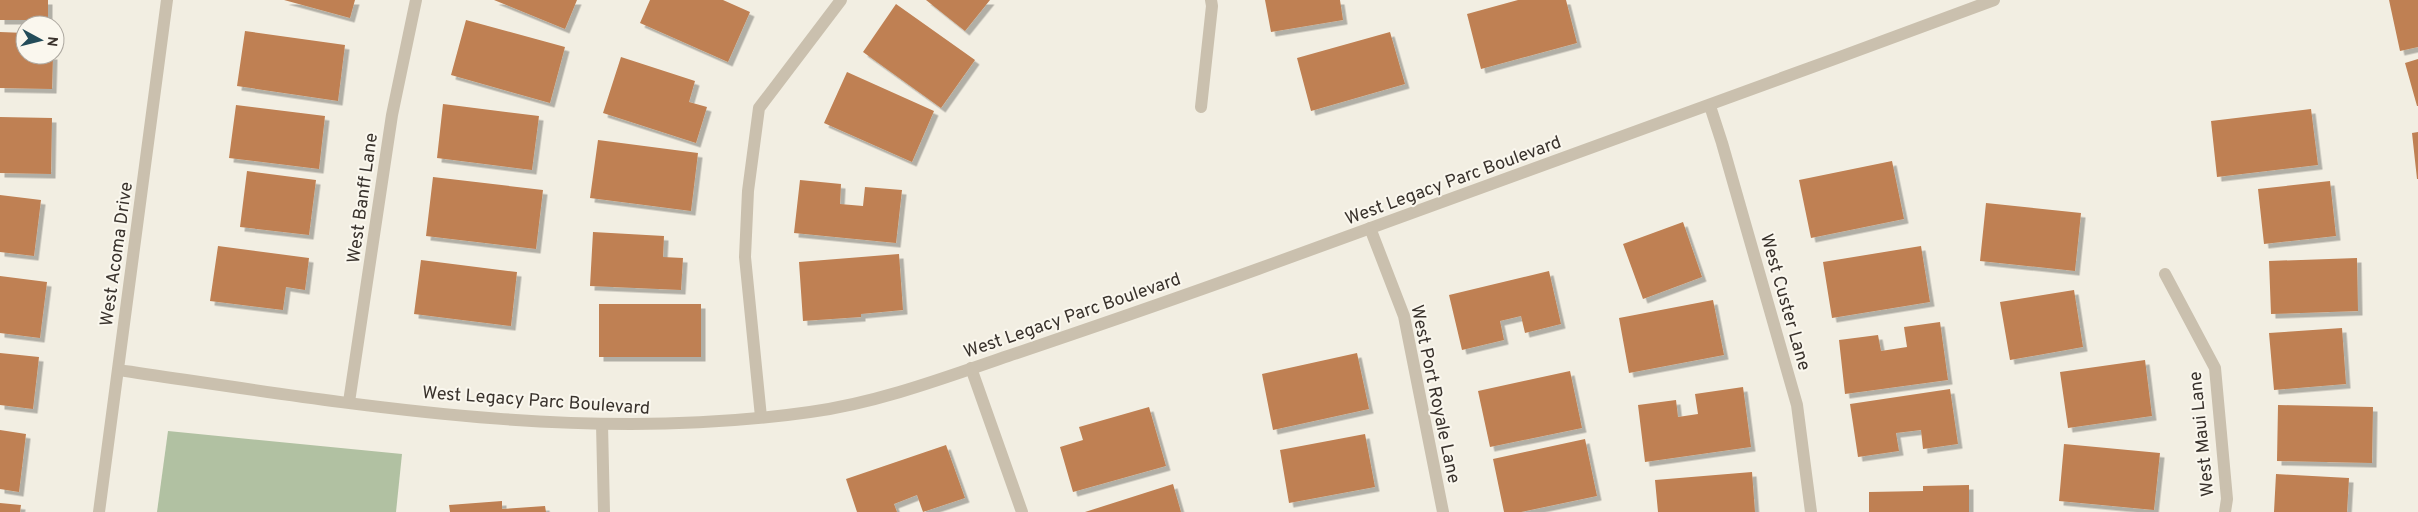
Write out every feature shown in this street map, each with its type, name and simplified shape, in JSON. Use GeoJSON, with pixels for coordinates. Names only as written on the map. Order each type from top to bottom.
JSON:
{"type":"FeatureCollection","features":[{"type":"Feature","properties":{"kind":"street","name":"West Acoma Drive"},"geometry":{"type":"LineString","coordinates":[[99,512],[167,0]]}},
{"type":"Feature","properties":{"kind":"street","name":"West Banff Lane"},"geometry":{"type":"LineString","coordinates":[[349,402],[392,115],[416,0]]}},
{"type":"Feature","properties":{"kind":"street"},"geometry":{"type":"LineString","coordinates":[[761,417],[745,257],[748,191],[759,108],[841,0]]}},
{"type":"Feature","properties":{"kind":"street"},"geometry":{"type":"LineString","coordinates":[[1202,108],[1211,0]]}},
{"type":"Feature","properties":{"kind":"street","name":"West Legacy Parc Boulevard"},"geometry":{"type":"LineString","coordinates":[[118,370],[349,402],[512,420],[661,426],[814,412],[904,390],[1165,303],[1710,106],[1994,0]]}},
{"type":"Feature","properties":{"kind":"street","name":"West Custer Lane"},"geometry":{"type":"LineString","coordinates":[[1710,106],[1797,405],[1811,512]]}},
{"type":"Feature","properties":{"kind":"street","name":"West Port Royale Lane"},"geometry":{"type":"LineString","coordinates":[[1370,228],[1404,316],[1443,512]]}},
{"type":"Feature","properties":{"kind":"street","name":"West Maui Lane"},"geometry":{"type":"LineString","coordinates":[[2164,274],[2215,368],[2227,498],[2225,512]]}},
{"type":"Feature","properties":{"kind":"street"},"geometry":{"type":"LineString","coordinates":[[971,368],[1022,512]]}},
{"type":"Feature","properties":{"kind":"street"},"geometry":{"type":"LineString","coordinates":[[602,424],[604,512]]}},
{"type":"Feature","properties":{"kind":"green space"},"geometry":{"type":"Polygon","coordinates":[[[168,431],[402,454],[396,512],[157,512],[168,431]]]}},
{"type":"Feature","properties":{"kind":"building"},"geometry":{"type":"Polygon","coordinates":[[[0,0],[48,0],[48,15],[15,15],[15,20],[0,20],[0,0]]]}},
{"type":"Feature","properties":{"kind":"building"},"geometry":{"type":"Polygon","coordinates":[[[284,0],[355,0],[350,18],[284,0]]]}},
{"type":"Feature","properties":{"kind":"building"},"geometry":{"type":"Polygon","coordinates":[[[494,0],[577,0],[565,29],[494,0]]]}},
{"type":"Feature","properties":{"kind":"building"},"geometry":{"type":"Polygon","coordinates":[[[650,0],[723,0],[750,12],[728,62],[640,23],[650,0]]]}},
{"type":"Feature","properties":{"kind":"building"},"geometry":{"type":"Polygon","coordinates":[[[926,0],[990,0],[965,31],[926,0]]]}},
{"type":"Feature","properties":{"kind":"building"},"geometry":{"type":"Polygon","coordinates":[[[1265,0],[1340,0],[1343,20],[1271,32],[1265,0]]]}},
{"type":"Feature","properties":{"kind":"building"},"geometry":{"type":"Polygon","coordinates":[[[1518,0],[1566,0],[1577,43],[1481,69],[1467,14],[1518,0]]]}},
{"type":"Feature","properties":{"kind":"building"},"geometry":{"type":"Polygon","coordinates":[[[2389,0],[2418,0],[2418,47],[2400,51],[2389,0]]]}},
{"type":"Feature","properties":{"kind":"building"},"geometry":{"type":"Polygon","coordinates":[[[896,4],[975,60],[941,108],[863,52],[896,4]]]}},
{"type":"Feature","properties":{"kind":"building"},"geometry":{"type":"Polygon","coordinates":[[[466,20],[565,47],[550,103],[451,75],[466,20]]]}},
{"type":"Feature","properties":{"kind":"building"},"geometry":{"type":"Polygon","coordinates":[[[245,31],[345,45],[338,101],[237,86],[245,31]]]}},
{"type":"Feature","properties":{"kind":"building"},"geometry":{"type":"Polygon","coordinates":[[[0,32],[15,33],[15,65],[53,65],[52,89],[0,88],[0,32]]]}},
{"type":"Feature","properties":{"kind":"building"},"geometry":{"type":"Polygon","coordinates":[[[1390,32],[1405,84],[1311,111],[1297,58],[1390,32]]]}},
{"type":"Feature","properties":{"kind":"building"},"geometry":{"type":"Polygon","coordinates":[[[621,57],[695,81],[689,102],[707,107],[696,143],[603,113],[621,57]]]}},
{"type":"Feature","properties":{"kind":"building"},"geometry":{"type":"Polygon","coordinates":[[[2418,59],[2418,106],[2417,106],[2405,63],[2418,59]]]}},
{"type":"Feature","properties":{"kind":"building"},"geometry":{"type":"Polygon","coordinates":[[[847,72],[934,111],[912,162],[824,123],[847,72]]]}},
{"type":"Feature","properties":{"kind":"building"},"geometry":{"type":"Polygon","coordinates":[[[443,104],[539,116],[532,170],[437,158],[443,104]]]}},
{"type":"Feature","properties":{"kind":"building"},"geometry":{"type":"Polygon","coordinates":[[[236,105],[325,116],[319,169],[229,158],[236,105]]]}},
{"type":"Feature","properties":{"kind":"building"},"geometry":{"type":"Polygon","coordinates":[[[2311,109],[2318,165],[2217,177],[2211,121],[2311,109]]]}},
{"type":"Feature","properties":{"kind":"building"},"geometry":{"type":"Polygon","coordinates":[[[0,117],[52,118],[51,174],[0,173],[0,117]]]}},
{"type":"Feature","properties":{"kind":"building"},"geometry":{"type":"Polygon","coordinates":[[[2418,132],[2418,179],[2417,179],[2412,133],[2418,132]]]}},
{"type":"Feature","properties":{"kind":"building"},"geometry":{"type":"Polygon","coordinates":[[[598,140],[698,153],[691,211],[590,198],[598,140]]]}},
{"type":"Feature","properties":{"kind":"building"},"geometry":{"type":"Polygon","coordinates":[[[1892,161],[1904,219],[1811,238],[1799,180],[1892,161]]]}},
{"type":"Feature","properties":{"kind":"building"},"geometry":{"type":"Polygon","coordinates":[[[247,171],[316,180],[309,235],[240,227],[247,171]]]}},
{"type":"Feature","properties":{"kind":"building"},"geometry":{"type":"Polygon","coordinates":[[[433,177],[543,190],[536,249],[426,236],[433,177]]]}},
{"type":"Feature","properties":{"kind":"building"},"geometry":{"type":"Polygon","coordinates":[[[800,180],[841,184],[840,204],[863,206],[865,187],[902,190],[896,243],[794,233],[800,180]]]}},
{"type":"Feature","properties":{"kind":"building"},"geometry":{"type":"Polygon","coordinates":[[[2330,181],[2336,236],[2264,244],[2258,189],[2330,181]]]}},
{"type":"Feature","properties":{"kind":"building"},"geometry":{"type":"Polygon","coordinates":[[[0,195],[41,200],[34,256],[0,252],[0,195]]]}},
{"type":"Feature","properties":{"kind":"building"},"geometry":{"type":"Polygon","coordinates":[[[1986,203],[2081,213],[2075,271],[1980,261],[1986,203]]]}},
{"type":"Feature","properties":{"kind":"building"},"geometry":{"type":"Polygon","coordinates":[[[1683,222],[1702,277],[1643,299],[1623,244],[1683,222]]]}},
{"type":"Feature","properties":{"kind":"building"},"geometry":{"type":"Polygon","coordinates":[[[593,232],[664,236],[663,257],[683,258],[681,290],[590,286],[593,232]]]}},
{"type":"Feature","properties":{"kind":"building"},"geometry":{"type":"Polygon","coordinates":[[[218,246],[309,258],[305,290],[286,287],[283,310],[210,301],[218,246]]]}},
{"type":"Feature","properties":{"kind":"building"},"geometry":{"type":"Polygon","coordinates":[[[1921,246],[1930,302],[1832,318],[1823,262],[1921,246]]]}},
{"type":"Feature","properties":{"kind":"building"},"geometry":{"type":"Polygon","coordinates":[[[899,254],[903,310],[861,314],[861,317],[803,321],[799,262],[899,254]]]}},
{"type":"Feature","properties":{"kind":"building"},"geometry":{"type":"Polygon","coordinates":[[[2357,258],[2358,311],[2271,314],[2269,261],[2357,258]]]}},
{"type":"Feature","properties":{"kind":"building"},"geometry":{"type":"Polygon","coordinates":[[[421,260],[517,272],[511,326],[414,314],[421,260]]]}},
{"type":"Feature","properties":{"kind":"building"},"geometry":{"type":"Polygon","coordinates":[[[1549,271],[1561,324],[1525,333],[1521,316],[1500,321],[1504,340],[1462,350],[1449,295],[1549,271]]]}},
{"type":"Feature","properties":{"kind":"building"},"geometry":{"type":"Polygon","coordinates":[[[0,276],[47,282],[40,338],[0,333],[0,276]]]}},
{"type":"Feature","properties":{"kind":"building"},"geometry":{"type":"Polygon","coordinates":[[[2074,290],[2083,347],[2010,360],[2000,302],[2074,290]]]}},
{"type":"Feature","properties":{"kind":"building"},"geometry":{"type":"Polygon","coordinates":[[[1713,300],[1724,355],[1629,373],[1619,318],[1713,300]]]}},
{"type":"Feature","properties":{"kind":"building"},"geometry":{"type":"Polygon","coordinates":[[[599,304],[701,304],[701,357],[599,357],[599,304]]]}},
{"type":"Feature","properties":{"kind":"building"},"geometry":{"type":"Polygon","coordinates":[[[1940,322],[1948,380],[1845,394],[1839,340],[1878,335],[1881,351],[1907,347],[1904,327],[1940,322]]]}},
{"type":"Feature","properties":{"kind":"building"},"geometry":{"type":"Polygon","coordinates":[[[2342,328],[2346,384],[2274,390],[2269,333],[2342,328]]]}},
{"type":"Feature","properties":{"kind":"building"},"geometry":{"type":"Polygon","coordinates":[[[0,353],[39,357],[33,409],[0,405],[0,353]]]}},
{"type":"Feature","properties":{"kind":"building"},"geometry":{"type":"Polygon","coordinates":[[[1357,353],[1369,409],[1273,430],[1262,374],[1357,353]]]}},
{"type":"Feature","properties":{"kind":"building"},"geometry":{"type":"Polygon","coordinates":[[[2145,360],[2152,416],[2068,428],[2060,372],[2145,360]]]}},
{"type":"Feature","properties":{"kind":"building"},"geometry":{"type":"Polygon","coordinates":[[[1570,371],[1582,428],[1490,447],[1478,391],[1570,371]]]}},
{"type":"Feature","properties":{"kind":"building"},"geometry":{"type":"Polygon","coordinates":[[[1743,387],[1751,447],[1645,462],[1638,405],[1676,400],[1678,417],[1698,414],[1695,394],[1743,387]]]}},
{"type":"Feature","properties":{"kind":"building"},"geometry":{"type":"Polygon","coordinates":[[[1950,389],[1958,444],[1923,449],[1921,430],[1896,433],[1899,451],[1858,457],[1850,404],[1950,389]]]}},
{"type":"Feature","properties":{"kind":"building"},"geometry":{"type":"Polygon","coordinates":[[[2278,405],[2373,407],[2372,463],[2277,461],[2278,405]]]}},
{"type":"Feature","properties":{"kind":"building"},"geometry":{"type":"Polygon","coordinates":[[[1149,407],[1166,466],[1073,492],[1060,447],[1083,440],[1079,427],[1149,407]]]}},
{"type":"Feature","properties":{"kind":"building"},"geometry":{"type":"Polygon","coordinates":[[[0,430],[26,434],[19,492],[0,489],[0,430]]]}},
{"type":"Feature","properties":{"kind":"building"},"geometry":{"type":"Polygon","coordinates":[[[1365,434],[1375,487],[1289,503],[1280,450],[1365,434]]]}},
{"type":"Feature","properties":{"kind":"building"},"geometry":{"type":"Polygon","coordinates":[[[1585,439],[1597,496],[1521,512],[1504,512],[1493,459],[1585,439]]]}},
{"type":"Feature","properties":{"kind":"building"},"geometry":{"type":"Polygon","coordinates":[[[2064,444],[2160,453],[2154,510],[2059,501],[2064,444]]]}},
{"type":"Feature","properties":{"kind":"building"},"geometry":{"type":"Polygon","coordinates":[[[946,445],[965,498],[923,512],[917,495],[894,504],[897,512],[857,512],[846,479],[946,445]]]}},
{"type":"Feature","properties":{"kind":"building"},"geometry":{"type":"Polygon","coordinates":[[[1752,472],[1755,512],[1658,512],[1655,480],[1752,472]]]}},
{"type":"Feature","properties":{"kind":"building"},"geometry":{"type":"Polygon","coordinates":[[[2276,474],[2349,478],[2347,512],[2274,512],[2276,474]]]}},
{"type":"Feature","properties":{"kind":"building"},"geometry":{"type":"Polygon","coordinates":[[[1173,484],[1181,512],[1085,512],[1173,484]]]}},
{"type":"Feature","properties":{"kind":"building"},"geometry":{"type":"Polygon","coordinates":[[[1969,485],[1969,512],[1869,512],[1869,492],[1923,491],[1923,486],[1969,485]]]}},
{"type":"Feature","properties":{"kind":"building"},"geometry":{"type":"Polygon","coordinates":[[[502,501],[502,509],[545,506],[546,512],[450,512],[449,505],[502,501]]]}},
{"type":"Feature","properties":{"kind":"building"},"geometry":{"type":"Polygon","coordinates":[[[0,503],[21,505],[20,512],[0,512],[0,503]]]}}]}
